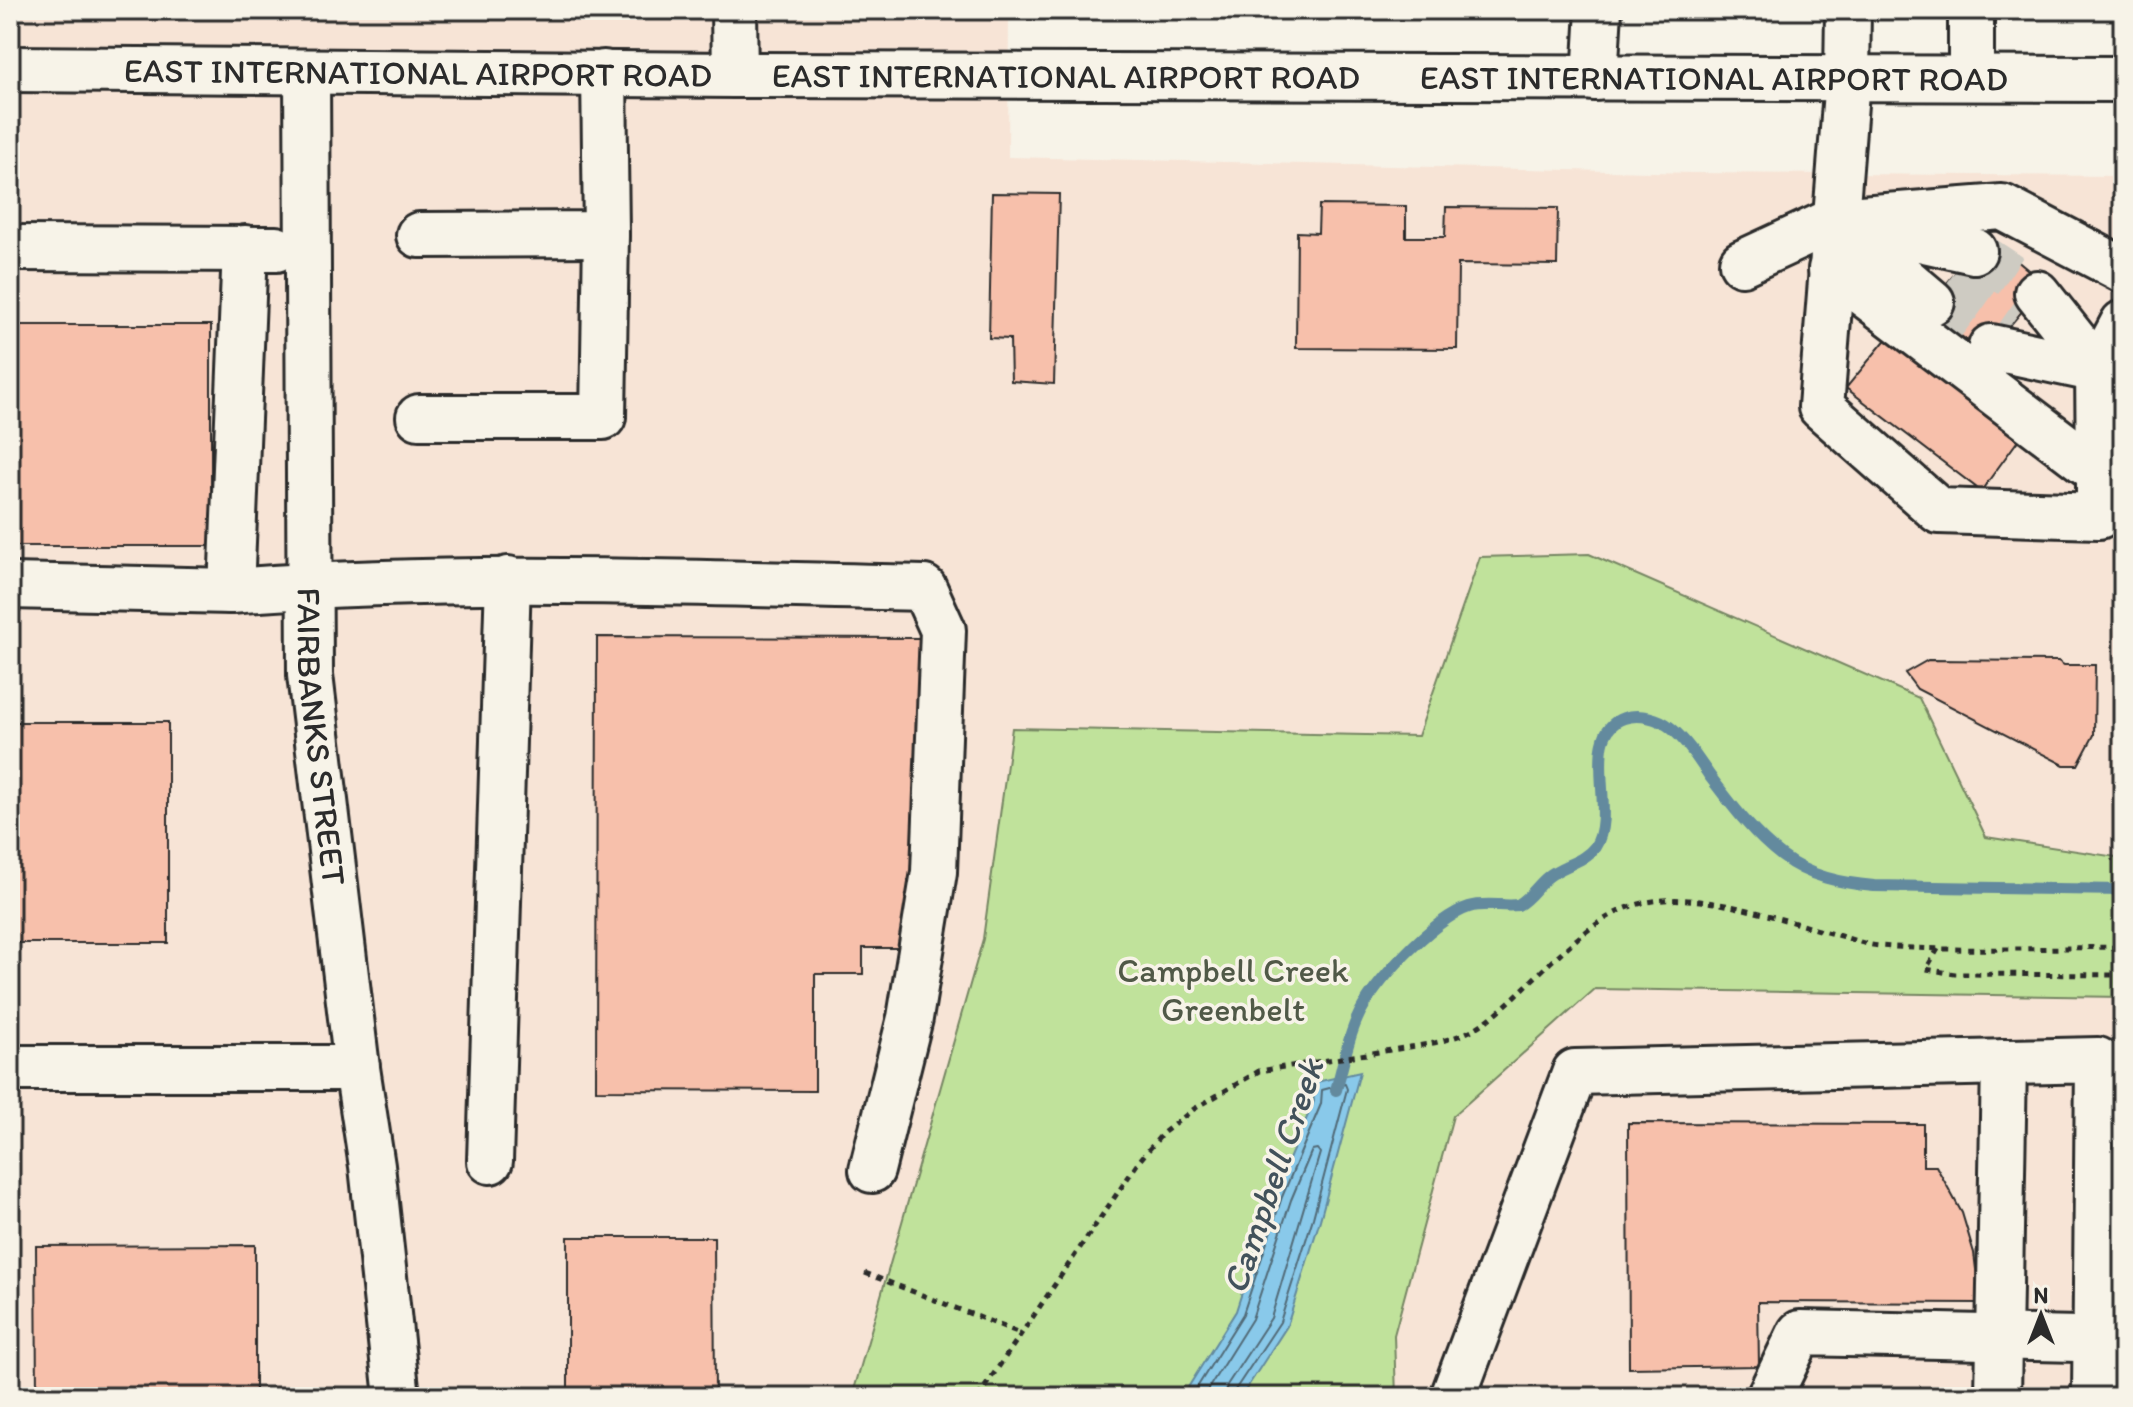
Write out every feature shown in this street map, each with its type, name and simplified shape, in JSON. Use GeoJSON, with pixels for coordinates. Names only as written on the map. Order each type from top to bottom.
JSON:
{"type":"FeatureCollection","features":[{"type":"Feature","properties":{"kind":"main road"},"geometry":{"type":"LineString","coordinates":[[734,10],[735,75]]}},
{"type":"Feature","properties":{"kind":"main road"},"geometry":{"type":"LineString","coordinates":[[1595,78],[1599,10]]}},
{"type":"Feature","properties":{"kind":"main road"},"geometry":{"type":"LineString","coordinates":[[1848,10],[1847,79],[1821,407],[1939,511],[2099,516],[2111,477],[2098,370],[2123,323]]}},
{"type":"Feature","properties":{"kind":"main road"},"geometry":{"type":"LineString","coordinates":[[1971,10],[1971,77]]}},
{"type":"Feature","properties":{"kind":"main road","name":"EAST INTERNATIONAL AIRPORT ROAD"},"geometry":{"type":"LineString","coordinates":[[10,69],[307,73],[2123,79]]}},
{"type":"Feature","properties":{"kind":"main road","name":"FAIRBANKS STREET"},"geometry":{"type":"LineString","coordinates":[[307,73],[310,675],[357,1068],[372,1166],[397,1397]]}},
{"type":"Feature","properties":{"kind":"main road"},"geometry":{"type":"LineString","coordinates":[[419,417],[603,417],[606,234],[604,73]]}},
{"type":"Feature","properties":{"kind":"main road"},"geometry":{"type":"LineString","coordinates":[[1742,263],[1835,220],[2002,207],[2123,270]]}},
{"type":"Feature","properties":{"kind":"main road"},"geometry":{"type":"LineString","coordinates":[[1835,220],[1953,276],[1835,220]]}},
{"type":"Feature","properties":{"kind":"main road"},"geometry":{"type":"LineString","coordinates":[[419,235],[606,234]]}},
{"type":"Feature","properties":{"kind":"main road"},"geometry":{"type":"LineString","coordinates":[[10,248],[309,249]]}},
{"type":"Feature","properties":{"kind":"main road"},"geometry":{"type":"LineString","coordinates":[[231,591],[245,248]]}},
{"type":"Feature","properties":{"kind":"main road"},"geometry":{"type":"LineString","coordinates":[[1831,269],[2111,477]]}},
{"type":"Feature","properties":{"kind":"main road"},"geometry":{"type":"LineString","coordinates":[[2098,370],[2014,320],[2098,370]]}},
{"type":"Feature","properties":{"kind":"main road"},"geometry":{"type":"LineString","coordinates":[[10,586],[231,591],[310,585],[508,579],[924,588],[943,630],[934,872],[910,1018],[872,1170]]}},
{"type":"Feature","properties":{"kind":"main road"},"geometry":{"type":"LineString","coordinates":[[490,1161],[508,579]]}},
{"type":"Feature","properties":{"kind":"main road"},"geometry":{"type":"LineString","coordinates":[[1453,1397],[1575,1072],[2098,1060],[2109,1340],[2095,1397]]}},
{"type":"Feature","properties":{"kind":"main road"},"geometry":{"type":"LineString","coordinates":[[1998,1397],[2004,1062]]}},
{"type":"Feature","properties":{"kind":"main road"},"geometry":{"type":"LineString","coordinates":[[10,1068],[357,1068]]}},
{"type":"Feature","properties":{"kind":"main road"},"geometry":{"type":"LineString","coordinates":[[1769,1397],[1800,1333],[2109,1340]]}},
{"type":"Feature","properties":{"kind":"path"},"geometry":{"type":"LineString","coordinates":[[978,1397],[1140,1160],[1163,1133],[1194,1109],[1259,1071],[1455,1038],[1484,1023],[1547,964],[1607,918],[1632,906],[1696,901],[1731,907],[1877,946],[2123,947]]}},
{"type":"Feature","properties":{"kind":"path"},"geometry":{"type":"LineString","coordinates":[[1939,948],[1926,969],[1955,974],[2123,975]]}},
{"type":"Feature","properties":{"kind":"path"},"geometry":{"type":"LineString","coordinates":[[865,1273],[1020,1333]]}},
{"type":"Feature","properties":{"kind":"shaded area"},"geometry":{"type":"Polygon","coordinates":[[[10,10],[1009,10],[1008,157],[1694,173],[2123,176],[2123,858],[1986,837],[1919,698],[1589,554],[1419,736],[1012,728],[983,939],[853,1397],[10,1397],[10,10]]]}},
{"type":"Feature","properties":{"kind":"shaded area"},"geometry":{"type":"Polygon","coordinates":[[[1595,989],[2123,999],[2123,1397],[1396,1397],[1394,1335],[1453,1116],[1595,989]]]}},
{"type":"Feature","properties":{"kind":"green space","name":"Campbell Creek Greenbelt"},"geometry":{"type":"Polygon","coordinates":[[[1589,554],[1919,698],[1986,837],[2123,858],[2123,997],[1595,989],[1453,1116],[1394,1335],[1396,1397],[852,1397],[983,939],[1012,728],[1418,736],[1480,557],[1589,554]]]}},
{"type":"Feature","properties":{"kind":"water"},"geometry":{"type":"Polygon","coordinates":[[[1360,1072],[1320,1220],[1287,1326],[1241,1397],[1182,1397],[1236,1311],[1274,1194],[1314,1101],[1312,1083],[1360,1072]]]}},
{"type":"Feature","properties":{"kind":"building"},"geometry":{"type":"Polygon","coordinates":[[[992,193],[1059,194],[1054,384],[1011,381],[1010,339],[989,338],[992,193]]]}},
{"type":"Feature","properties":{"kind":"building"},"geometry":{"type":"Polygon","coordinates":[[[1319,205],[1406,206],[1406,237],[1445,237],[1446,207],[1558,208],[1557,265],[1458,264],[1457,349],[1296,348],[1297,232],[1318,233],[1319,205]]]}},
{"type":"Feature","properties":{"kind":"building"},"geometry":{"type":"Polygon","coordinates":[[[1986,235],[2045,284],[1986,354],[1925,310],[1986,235]]]}},
{"type":"Feature","properties":{"kind":"building"},"geometry":{"type":"Polygon","coordinates":[[[10,325],[211,325],[211,546],[10,546],[10,325]]]}},
{"type":"Feature","properties":{"kind":"building"},"geometry":{"type":"Polygon","coordinates":[[[1888,337],[2019,439],[1981,491],[1846,388],[1888,337]]]}},
{"type":"Feature","properties":{"kind":"building"},"geometry":{"type":"Polygon","coordinates":[[[597,637],[923,638],[923,880],[908,880],[908,948],[863,948],[863,974],[815,974],[815,1091],[596,1090],[597,637]]]}},
{"type":"Feature","properties":{"kind":"building"},"geometry":{"type":"Polygon","coordinates":[[[1928,660],[2058,661],[2064,665],[2095,665],[2094,735],[2078,765],[2064,765],[1917,689],[1905,673],[1928,660]]]}},
{"type":"Feature","properties":{"kind":"building"},"geometry":{"type":"Polygon","coordinates":[[[10,722],[168,722],[168,943],[10,943],[10,722]]]}},
{"type":"Feature","properties":{"kind":"building"},"geometry":{"type":"Polygon","coordinates":[[[1628,1123],[1923,1124],[1923,1166],[1936,1166],[1962,1213],[1974,1253],[1980,1303],[1758,1302],[1759,1366],[1629,1368],[1628,1123]]]}},
{"type":"Feature","properties":{"kind":"building"},"geometry":{"type":"Polygon","coordinates":[[[568,1237],[714,1237],[715,1397],[568,1397],[568,1237]]]}},
{"type":"Feature","properties":{"kind":"building"},"geometry":{"type":"Polygon","coordinates":[[[255,1245],[255,1397],[37,1397],[36,1246],[255,1245]]]}},
{"type":"Feature","properties":{"kind":"waterway","name":"Campbell Creek"},"geometry":{"type":"LineString","coordinates":[[1336,1090],[1350,1036],[1364,1005],[1389,972],[1422,938],[1469,907],[1518,905],[1549,876],[1595,847],[1603,815],[1601,756],[1604,740],[1611,726],[1624,718],[1649,717],[1671,728],[1761,838],[1792,863],[1815,874],[1874,886],[2123,890]]}},
{"type":"Feature","properties":{"kind":"tunnel"},"geometry":{"type":"LineString","coordinates":[[1974,251],[2037,293]]}},
{"type":"Feature","properties":{"kind":"tunnel"},"geometry":{"type":"LineString","coordinates":[[1952,276],[2014,320]]}},
{"type":"Feature","properties":{"kind":"tunnel"},"geometry":{"type":"LineString","coordinates":[[1932,302],[1991,347]]}}]}
